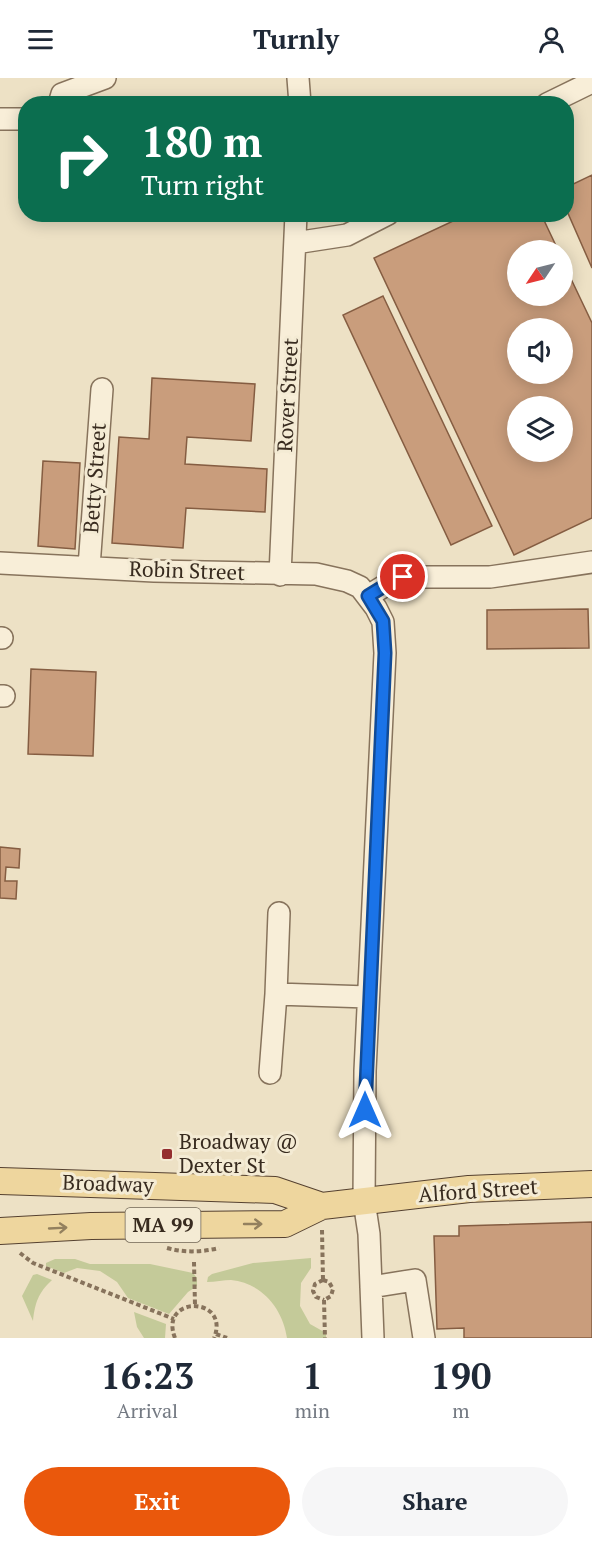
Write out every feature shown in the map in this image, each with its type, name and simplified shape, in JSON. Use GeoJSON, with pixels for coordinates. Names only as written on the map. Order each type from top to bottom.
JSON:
{"type":"FeatureCollection","features":[{"type":"Feature","properties":{"kind":"main road","name":"Broadway"},"geometry":{"type":"LineString","coordinates":[[0,1181],[275,1190],[322,1218]]}},
{"type":"Feature","properties":{"kind":"main road","name":"Alford Street"},"geometry":{"type":"LineString","coordinates":[[364,1201],[469,1189],[592,1184]]}},
{"type":"Feature","properties":{"kind":"main road","name":"Broadway"},"geometry":{"type":"LineString","coordinates":[[3,1233],[91,1226],[285,1224],[322,1218],[364,1201]]}},
{"type":"Feature","properties":{"kind":"street"},"geometry":{"type":"LineString","coordinates":[[61,96],[105,78]]}},
{"type":"Feature","properties":{"kind":"street"},"geometry":{"type":"LineString","coordinates":[[297,78],[299,96]]}},
{"type":"Feature","properties":{"kind":"street"},"geometry":{"type":"LineString","coordinates":[[563,96],[592,82]]}},
{"type":"Feature","properties":{"kind":"street"},"geometry":{"type":"LineString","coordinates":[[0,119],[18,119]]}},
{"type":"Feature","properties":{"kind":"street","name":"Rover Street"},"geometry":{"type":"LineString","coordinates":[[280,575],[296,222]]}},
{"type":"Feature","properties":{"kind":"street"},"geometry":{"type":"LineString","coordinates":[[295,243],[347,235],[372,222]]}},
{"type":"Feature","properties":{"kind":"street","name":"Betty Street"},"geometry":{"type":"LineString","coordinates":[[89,567],[102,389]]}},
{"type":"Feature","properties":{"kind":"street","name":"Robin Street"},"geometry":{"type":"LineString","coordinates":[[0,562],[280,575],[316,574],[347,581],[360,587],[368,596]]}},
{"type":"Feature","properties":{"kind":"street"},"geometry":{"type":"LineString","coordinates":[[374,1338],[369,1234],[364,1201],[365,1071],[385,653],[383,621],[368,596],[403,577],[490,578],[592,562]]}},
{"type":"Feature","properties":{"kind":"street"},"geometry":{"type":"LineString","coordinates":[[270,1073],[279,913]]}},
{"type":"Feature","properties":{"kind":"street"},"geometry":{"type":"LineString","coordinates":[[276,994],[368,997]]}},
{"type":"Feature","properties":{"kind":"street"},"geometry":{"type":"LineString","coordinates":[[371,1287],[415,1280],[424,1338]]}},
{"type":"Feature","properties":{"kind":"path"},"geometry":{"type":"LineString","coordinates":[[322,1218],[323,1280]]}},
{"type":"Feature","properties":{"kind":"path"},"geometry":{"type":"LineString","coordinates":[[20,1253],[33,1263],[174,1319]]}},
{"type":"Feature","properties":{"kind":"path"},"geometry":{"type":"LineString","coordinates":[[194,1262],[195,1305]]}},
{"type":"Feature","properties":{"kind":"path"},"geometry":{"type":"LineString","coordinates":[[323,1280],[329,1282],[333,1289],[331,1296],[324,1300],[316,1297],[313,1291],[315,1284],[323,1280]]}},
{"type":"Feature","properties":{"kind":"path"},"geometry":{"type":"LineString","coordinates":[[324,1300],[324,1338]]}},
{"type":"Feature","properties":{"kind":"path"},"geometry":{"type":"LineString","coordinates":[[175,1338],[174,1319],[180,1311],[195,1305],[213,1314],[217,1324],[215,1336],[227,1338]]}},
{"type":"Feature","properties":{"kind":"green space"},"geometry":{"type":"Polygon","coordinates":[[[311,1258],[311,1268],[301,1283],[300,1306],[310,1324],[326,1333],[326,1338],[287,1338],[285,1327],[276,1308],[261,1292],[242,1282],[231,1280],[207,1282],[208,1277],[212,1274],[253,1263],[311,1258]]]}},
{"type":"Feature","properties":{"kind":"green space"},"geometry":{"type":"Polygon","coordinates":[[[55,1259],[75,1259],[90,1264],[150,1264],[193,1273],[197,1278],[197,1286],[188,1292],[169,1314],[128,1298],[117,1282],[100,1271],[77,1268],[64,1273],[46,1266],[46,1263],[55,1259]]]}},
{"type":"Feature","properties":{"kind":"green space"},"geometry":{"type":"Polygon","coordinates":[[[37,1274],[52,1280],[43,1289],[38,1299],[33,1321],[22,1296],[33,1275],[37,1274]]]}},
{"type":"Feature","properties":{"kind":"green space"},"geometry":{"type":"Polygon","coordinates":[[[134,1312],[166,1324],[165,1338],[144,1338],[137,1327],[134,1312]]]}},
{"type":"Feature","properties":{"kind":"building"},"geometry":{"type":"Polygon","coordinates":[[[592,175],[592,268],[572,222],[574,222],[574,184],[592,175]]]}},
{"type":"Feature","properties":{"kind":"building"},"geometry":{"type":"Polygon","coordinates":[[[451,222],[545,222],[553,240],[507,240],[507,306],[573,306],[573,283],[592,323],[592,518],[514,555],[374,258],[451,222]]]}},
{"type":"Feature","properties":{"kind":"building"},"geometry":{"type":"Polygon","coordinates":[[[383,296],[492,526],[451,545],[343,315],[383,296]]]}},
{"type":"Feature","properties":{"kind":"building"},"geometry":{"type":"Polygon","coordinates":[[[152,378],[255,384],[251,441],[187,437],[185,464],[267,469],[265,512],[186,508],[183,548],[112,543],[119,437],[149,439],[152,378]]]}},
{"type":"Feature","properties":{"kind":"building"},"geometry":{"type":"Polygon","coordinates":[[[43,461],[80,463],[75,549],[38,546],[43,461]]]}},
{"type":"Feature","properties":{"kind":"building"},"geometry":{"type":"Polygon","coordinates":[[[588,609],[589,648],[487,649],[487,610],[588,609]]]}},
{"type":"Feature","properties":{"kind":"building"},"geometry":{"type":"Polygon","coordinates":[[[31,669],[96,672],[93,756],[28,754],[31,669]]]}},
{"type":"Feature","properties":{"kind":"building"},"geometry":{"type":"Polygon","coordinates":[[[0,847],[20,849],[19,868],[6,867],[5,881],[17,881],[16,899],[0,898],[0,847]]]}},
{"type":"Feature","properties":{"kind":"building"},"geometry":{"type":"Polygon","coordinates":[[[592,1222],[592,1338],[464,1338],[464,1328],[437,1329],[434,1236],[459,1236],[459,1226],[592,1222]]]}},
{"type":"Feature","properties":{"kind":"place","name":"Broadway @ Dexter St"},"geometry":{"type":"Point","coordinates":[167,1154]}},
{"type":"Feature","properties":{"kind":"route"},"geometry":{"type":"LineString","coordinates":[[365,1110],[385,653],[383,621],[368,596],[403,577]]}}]}
